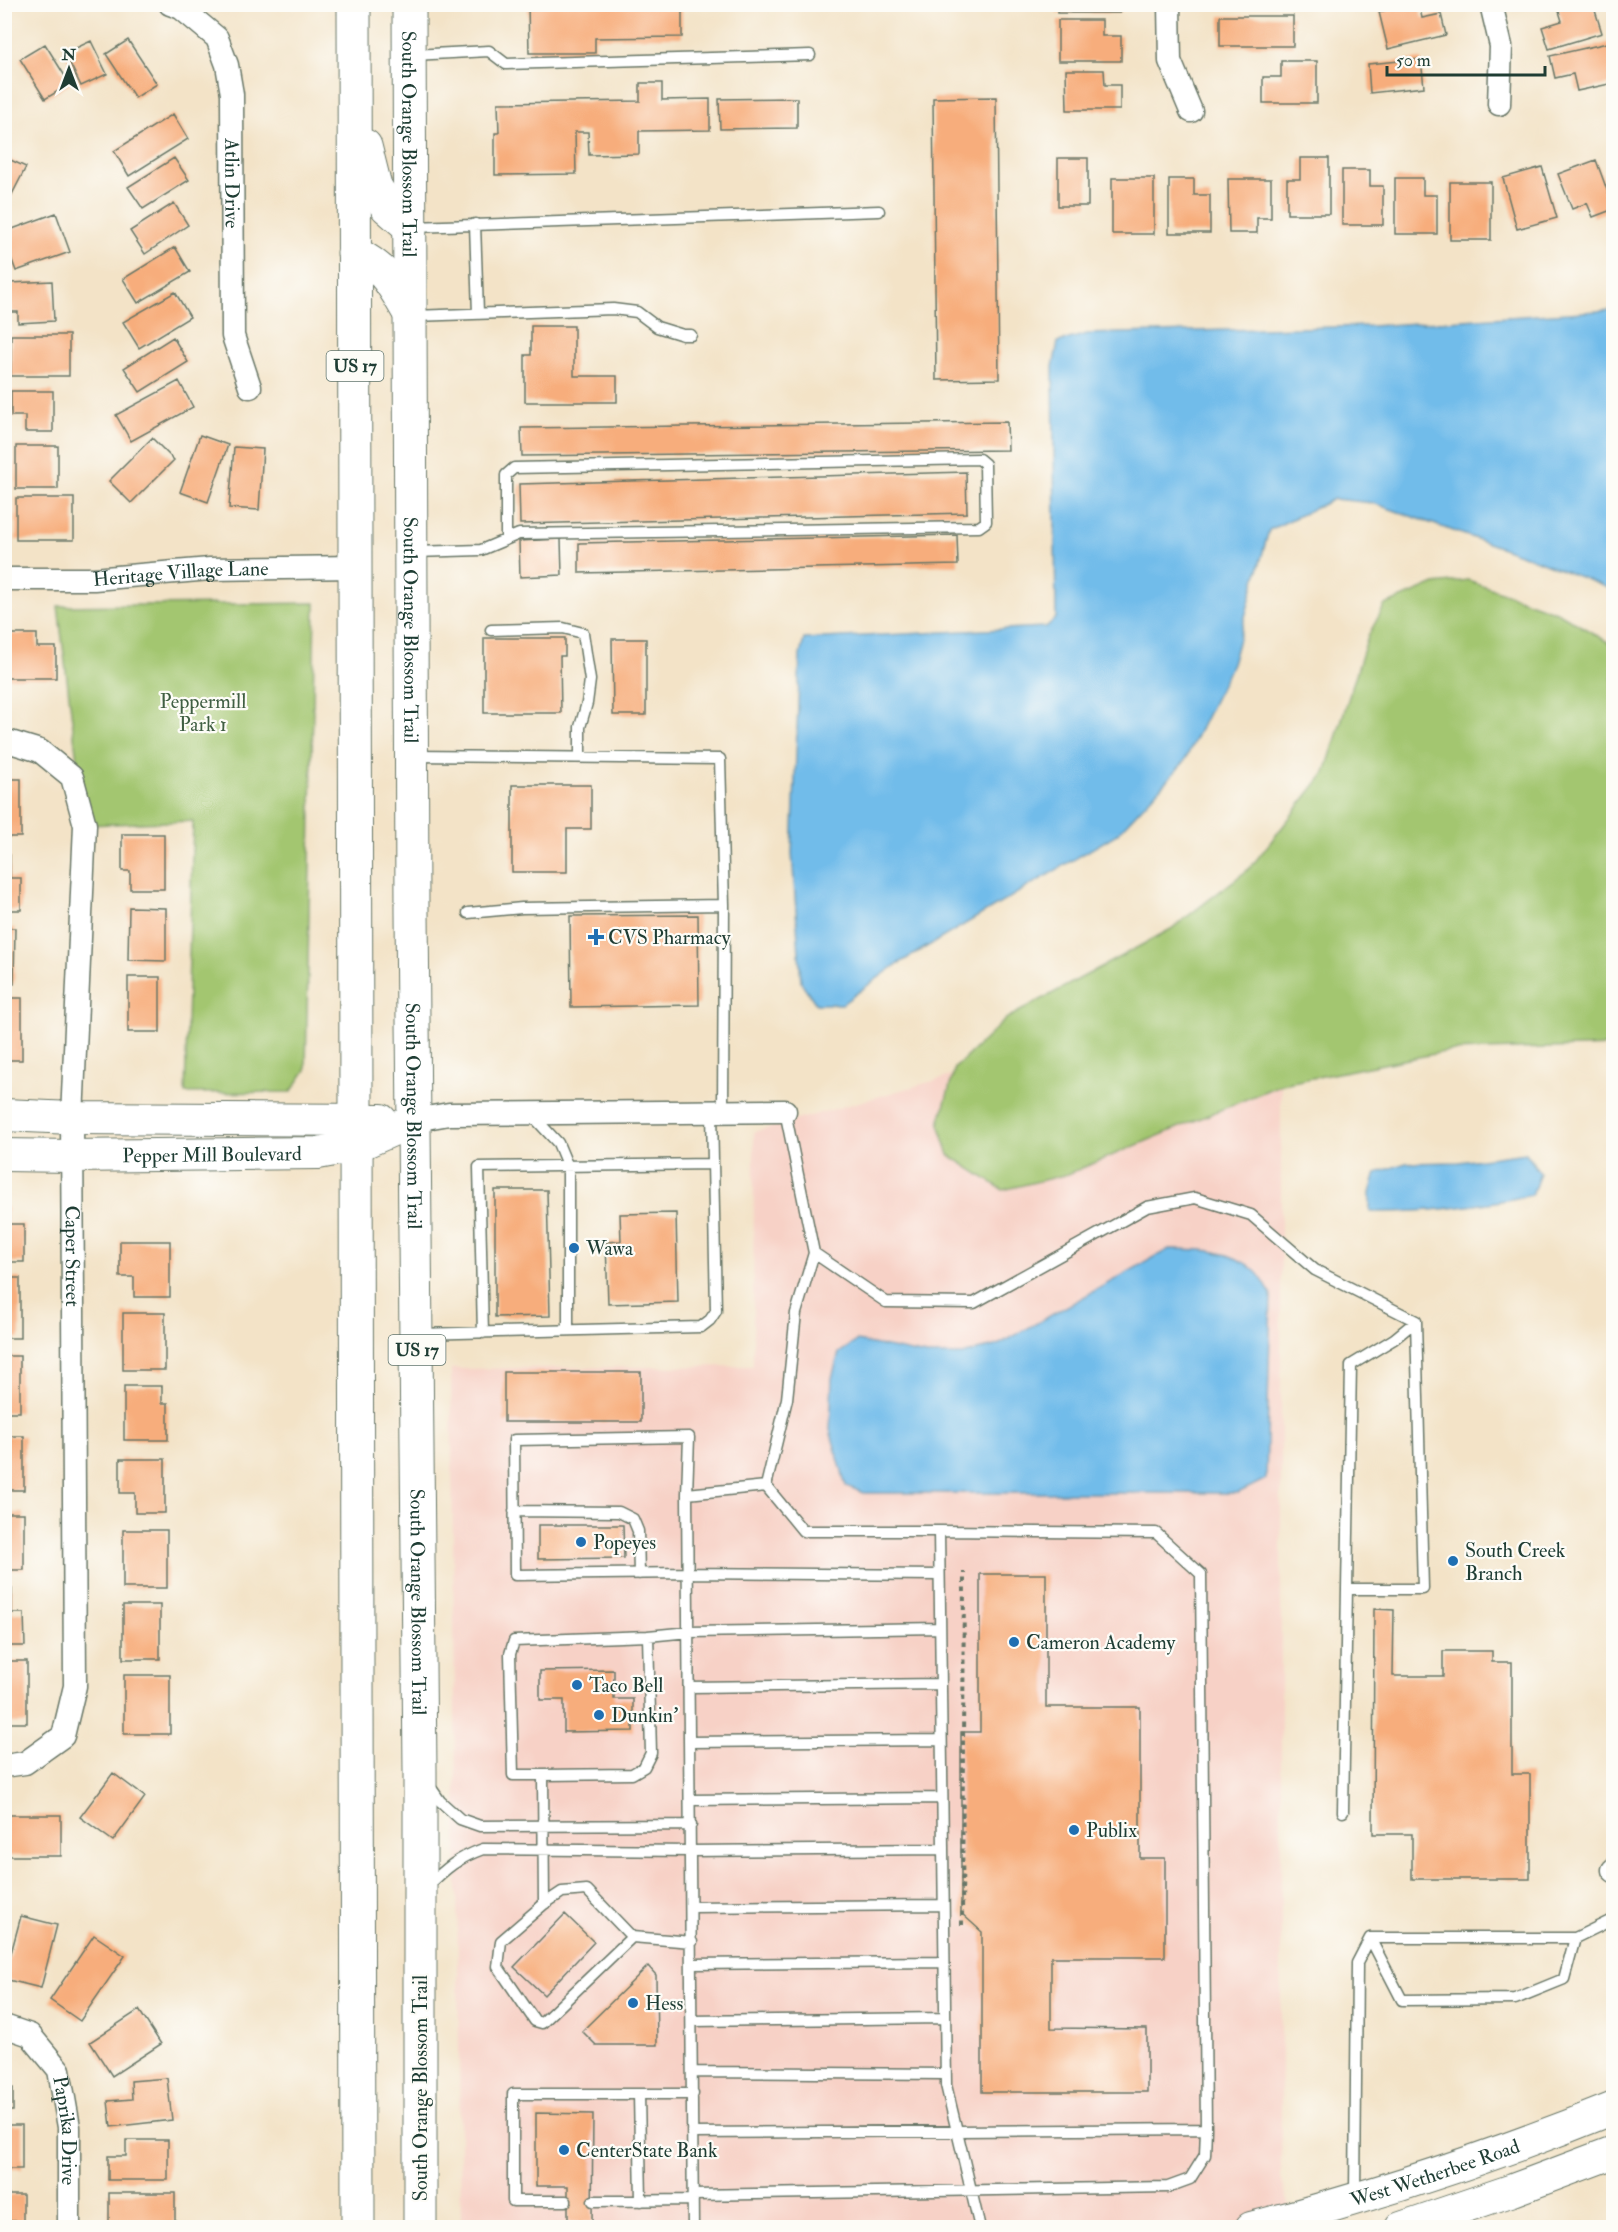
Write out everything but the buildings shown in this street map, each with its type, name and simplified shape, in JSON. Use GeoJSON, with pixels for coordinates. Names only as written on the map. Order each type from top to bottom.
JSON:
{"type":"FeatureCollection","features":[{"type":"Feature","properties":{"kind":"main road","name":"US 17"},"geometry":{"type":"LineString","coordinates":[[354,4],[358,2228]]}},
{"type":"Feature","properties":{"kind":"main road","name":"South Orange Blossom Trail"},"geometry":{"type":"LineString","coordinates":[[409,4],[412,912],[420,1771],[420,2228]]}},
{"type":"Feature","properties":{"kind":"main road"},"geometry":{"type":"LineString","coordinates":[[354,101],[375,186],[387,207],[410,227]]}},
{"type":"Feature","properties":{"kind":"main road"},"geometry":{"type":"LineString","coordinates":[[354,253],[373,262],[390,280],[411,316]]}},
{"type":"Feature","properties":{"kind":"street","name":"Atlin Drive"},"geometry":{"type":"LineString","coordinates":[[170,4],[181,8],[217,38],[227,65],[232,94],[233,336],[250,387]]}},
{"type":"Feature","properties":{"kind":"street"},"geometry":{"type":"LineString","coordinates":[[1169,4],[1170,61],[1191,111]]}},
{"type":"Feature","properties":{"kind":"street"},"geometry":{"type":"LineString","coordinates":[[1491,4],[1501,46],[1498,104]]}},
{"type":"Feature","properties":{"kind":"street","name":"Heritage Village Lane"},"geometry":{"type":"LineString","coordinates":[[4,579],[94,579],[210,569],[356,567]]}},
{"type":"Feature","properties":{"kind":"street","name":"Caper Street"},"geometry":{"type":"LineString","coordinates":[[4,740],[40,751],[72,777],[85,825],[71,1156],[75,1686],[63,1736],[25,1763],[4,1766]]}},
{"type":"Feature","properties":{"kind":"street","name":"Pepper Mill Boulevard"},"geometry":{"type":"LineString","coordinates":[[4,1155],[318,1153],[356,1133],[449,1114],[785,1111]]}},
{"type":"Feature","properties":{"kind":"street","name":"Pepper Mill Boulevard"},"geometry":{"type":"LineString","coordinates":[[4,1115],[356,1133]]}},
{"type":"Feature","properties":{"kind":"street","name":"Paprika Drive"},"geometry":{"type":"LineString","coordinates":[[4,2026],[30,2035],[59,2070],[69,2127],[69,2228]]}},
{"type":"Feature","properties":{"kind":"street","name":"West Wetherbee Road"},"geometry":{"type":"LineString","coordinates":[[1251,2228],[1355,2199],[1506,2149],[1614,2108]]}},
{"type":"Feature","properties":{"kind":"street","name":"West Wetherbee Road"},"geometry":{"type":"LineString","coordinates":[[1401,2228],[1513,2190],[1614,2152]]}},
{"type":"Feature","properties":{"kind":"lane"},"geometry":{"type":"LineString","coordinates":[[410,55],[489,51],[506,64],[810,55]]}},
{"type":"Feature","properties":{"kind":"lane"},"geometry":{"type":"LineString","coordinates":[[410,227],[879,211]]}},
{"type":"Feature","properties":{"kind":"lane"},"geometry":{"type":"LineString","coordinates":[[475,224],[478,313]]}},
{"type":"Feature","properties":{"kind":"lane"},"geometry":{"type":"LineString","coordinates":[[411,316],[613,309],[637,312],[657,327],[683,335],[691,335]]}},
{"type":"Feature","properties":{"kind":"lane"},"geometry":{"type":"LineString","coordinates":[[412,552],[481,550],[519,534],[979,528],[986,522],[985,464],[979,459],[514,468],[506,475],[506,539]]}},
{"type":"Feature","properties":{"kind":"lane"},"geometry":{"type":"LineString","coordinates":[[491,630],[563,628],[583,633],[590,680],[587,704],[580,727],[579,758]]}},
{"type":"Feature","properties":{"kind":"lane"},"geometry":{"type":"LineString","coordinates":[[413,756],[720,759],[724,905],[724,1048],[713,1164],[716,1311],[710,1320],[701,1327],[417,1334]]}},
{"type":"Feature","properties":{"kind":"lane"},"geometry":{"type":"LineString","coordinates":[[468,913],[522,908],[724,905]]}},
{"type":"Feature","properties":{"kind":"lane"},"geometry":{"type":"LineString","coordinates":[[766,1486],[787,1399],[796,1312],[814,1252],[785,1111]]}},
{"type":"Feature","properties":{"kind":"lane"},"geometry":{"type":"LineString","coordinates":[[531,1113],[558,1143],[568,1167],[568,1330]]}},
{"type":"Feature","properties":{"kind":"lane"},"geometry":{"type":"LineString","coordinates":[[483,1333],[479,1167],[713,1164]]}},
{"type":"Feature","properties":{"kind":"lane"},"geometry":{"type":"LineString","coordinates":[[814,1252],[886,1302],[974,1303],[1147,1207],[1195,1198],[1251,1215],[1315,1270],[1416,1321]]}},
{"type":"Feature","properties":{"kind":"lane"},"geometry":{"type":"LineString","coordinates":[[1343,1812],[1351,1365],[1394,1339],[1416,1321]]}},
{"type":"Feature","properties":{"kind":"lane"},"geometry":{"type":"LineString","coordinates":[[1347,1589],[1423,1589],[1416,1321]]}},
{"type":"Feature","properties":{"kind":"lane"},"geometry":{"type":"LineString","coordinates":[[693,2228],[692,1851],[691,1825],[690,1687],[688,1573],[687,1494],[689,1437],[514,1440],[515,1575],[688,1573],[939,1575]]}},
{"type":"Feature","properties":{"kind":"lane"},"geometry":{"type":"LineString","coordinates":[[687,1494],[766,1486]]}},
{"type":"Feature","properties":{"kind":"lane"},"geometry":{"type":"LineString","coordinates":[[593,2201],[1168,2187],[1190,2179],[1205,2155],[1201,1574],[1156,1533],[803,1531],[766,1486]]}},
{"type":"Feature","properties":{"kind":"lane"},"geometry":{"type":"LineString","coordinates":[[514,1511],[619,1512],[633,1519],[638,1531],[639,1574]]}},
{"type":"Feature","properties":{"kind":"lane"},"geometry":{"type":"LineString","coordinates":[[939,1531],[945,2074],[980,2228]]}},
{"type":"Feature","properties":{"kind":"lane"},"geometry":{"type":"LineString","coordinates":[[648,1636],[651,1753],[644,1767],[632,1774],[513,1775],[510,1654],[514,1641],[648,1636],[689,1632],[940,1628]]}},
{"type":"Feature","properties":{"kind":"lane"},"geometry":{"type":"LineString","coordinates":[[690,1687],[940,1684]]}},
{"type":"Feature","properties":{"kind":"lane"},"geometry":{"type":"LineString","coordinates":[[690,1742],[941,1740]]}},
{"type":"Feature","properties":{"kind":"lane"},"geometry":{"type":"LineString","coordinates":[[420,1771],[440,1801],[460,1820],[480,1826],[691,1825]]}},
{"type":"Feature","properties":{"kind":"lane"},"geometry":{"type":"LineString","coordinates":[[543,1775],[544,1904]]}},
{"type":"Feature","properties":{"kind":"lane"},"geometry":{"type":"LineString","coordinates":[[691,1800],[942,1798]]}},
{"type":"Feature","properties":{"kind":"lane"},"geometry":{"type":"LineString","coordinates":[[420,1893],[447,1867],[463,1856],[483,1849],[692,1851],[943,1849]]}},
{"type":"Feature","properties":{"kind":"lane"},"geometry":{"type":"LineString","coordinates":[[632,1937],[542,2023],[536,2021],[498,1967],[501,1941],[544,1904],[562,1892],[587,1890],[632,1937],[692,1942]]}},
{"type":"Feature","properties":{"kind":"lane"},"geometry":{"type":"LineString","coordinates":[[692,1908],[943,1905]]}},
{"type":"Feature","properties":{"kind":"lane"},"geometry":{"type":"LineString","coordinates":[[1370,1938],[1575,1938],[1614,1918]]}},
{"type":"Feature","properties":{"kind":"lane"},"geometry":{"type":"LineString","coordinates":[[1370,1938],[1402,2000],[1515,1999],[1564,1979],[1575,1938]]}},
{"type":"Feature","properties":{"kind":"lane"},"geometry":{"type":"LineString","coordinates":[[1355,2199],[1357,1963],[1370,1938]]}},
{"type":"Feature","properties":{"kind":"lane"},"geometry":{"type":"LineString","coordinates":[[692,1964],[944,1962]]}},
{"type":"Feature","properties":{"kind":"lane"},"geometry":{"type":"LineString","coordinates":[[692,2021],[945,2018]]}},
{"type":"Feature","properties":{"kind":"lane"},"geometry":{"type":"LineString","coordinates":[[693,2072],[945,2074]]}},
{"type":"Feature","properties":{"kind":"lane"},"geometry":{"type":"LineString","coordinates":[[566,2201],[513,2201],[513,2094],[693,2094]]}},
{"type":"Feature","properties":{"kind":"lane"},"geometry":{"type":"LineString","coordinates":[[639,2094],[641,2201]]}},
{"type":"Feature","properties":{"kind":"lane"},"geometry":{"type":"LineString","coordinates":[[693,2133],[1206,2129]]}},
{"type":"Feature","properties":{"kind":"path"},"geometry":{"type":"LineString","coordinates":[[962,1926],[964,1572]]}},
{"type":"Feature","properties":{"kind":"shaded area"},"geometry":{"type":"Polygon","coordinates":[[[1281,982],[1281,2178],[1296,2227],[461,2227],[451,1369],[753,1366],[754,1132],[1281,982]]]}},
{"type":"Feature","properties":{"kind":"green space"},"geometry":{"type":"Polygon","coordinates":[[[1468,580],[1559,613],[1613,645],[1613,1046],[1449,1051],[1282,1084],[1068,1174],[1003,1190],[949,1155],[939,1124],[955,1068],[1007,1018],[1171,929],[1250,868],[1325,773],[1368,636],[1385,605],[1435,584],[1468,580]]]}},
{"type":"Feature","properties":{"kind":"green space","name":"Peppermill Park 1"},"geometry":{"type":"Polygon","coordinates":[[[315,603],[306,1070],[291,1092],[185,1093],[193,821],[85,825],[58,606],[315,603]]]}},
{"type":"Feature","properties":{"kind":"water"},"geometry":{"type":"Polygon","coordinates":[[[1613,310],[1613,590],[1534,559],[1373,503],[1334,499],[1269,530],[1232,664],[1184,762],[1117,834],[896,965],[842,1004],[816,1004],[801,982],[792,853],[800,655],[804,639],[1046,627],[1056,618],[1053,367],[1058,342],[1087,334],[1371,326],[1613,310]]]}},
{"type":"Feature","properties":{"kind":"water"},"geometry":{"type":"Polygon","coordinates":[[[1526,1153],[1540,1173],[1532,1195],[1452,1208],[1370,1212],[1370,1193],[1376,1173],[1406,1163],[1459,1162],[1526,1153]]]}},
{"type":"Feature","properties":{"kind":"water"},"geometry":{"type":"Polygon","coordinates":[[[1169,1249],[1203,1250],[1236,1258],[1257,1273],[1271,1294],[1266,1479],[1238,1493],[864,1493],[846,1486],[830,1430],[832,1378],[839,1353],[857,1341],[926,1355],[962,1355],[998,1345],[1169,1249]]]}},
{"type":"Feature","properties":{"kind":"place","name":"CVS Pharmacy"},"geometry":{"type":"Point","coordinates":[596,937]}},
{"type":"Feature","properties":{"kind":"place","name":"Wawa"},"geometry":{"type":"Point","coordinates":[574,1248]}},
{"type":"Feature","properties":{"kind":"place","name":"Popeyes"},"geometry":{"type":"Point","coordinates":[581,1542]}},
{"type":"Feature","properties":{"kind":"place","name":"South Creek Branch"},"geometry":{"type":"Point","coordinates":[1453,1561]}},
{"type":"Feature","properties":{"kind":"place","name":"Cameron Academy"},"geometry":{"type":"Point","coordinates":[1014,1642]}},
{"type":"Feature","properties":{"kind":"place","name":"Taco Bell"},"geometry":{"type":"Point","coordinates":[577,1685]}},
{"type":"Feature","properties":{"kind":"place","name":"Dunkin'"},"geometry":{"type":"Point","coordinates":[599,1715]}},
{"type":"Feature","properties":{"kind":"place","name":"Publix"},"geometry":{"type":"Point","coordinates":[1074,1830]}},
{"type":"Feature","properties":{"kind":"place","name":"Hess"},"geometry":{"type":"Point","coordinates":[633,2003]}},
{"type":"Feature","properties":{"kind":"place","name":"CenterState Bank"},"geometry":{"type":"Point","coordinates":[564,2150]}}]}
